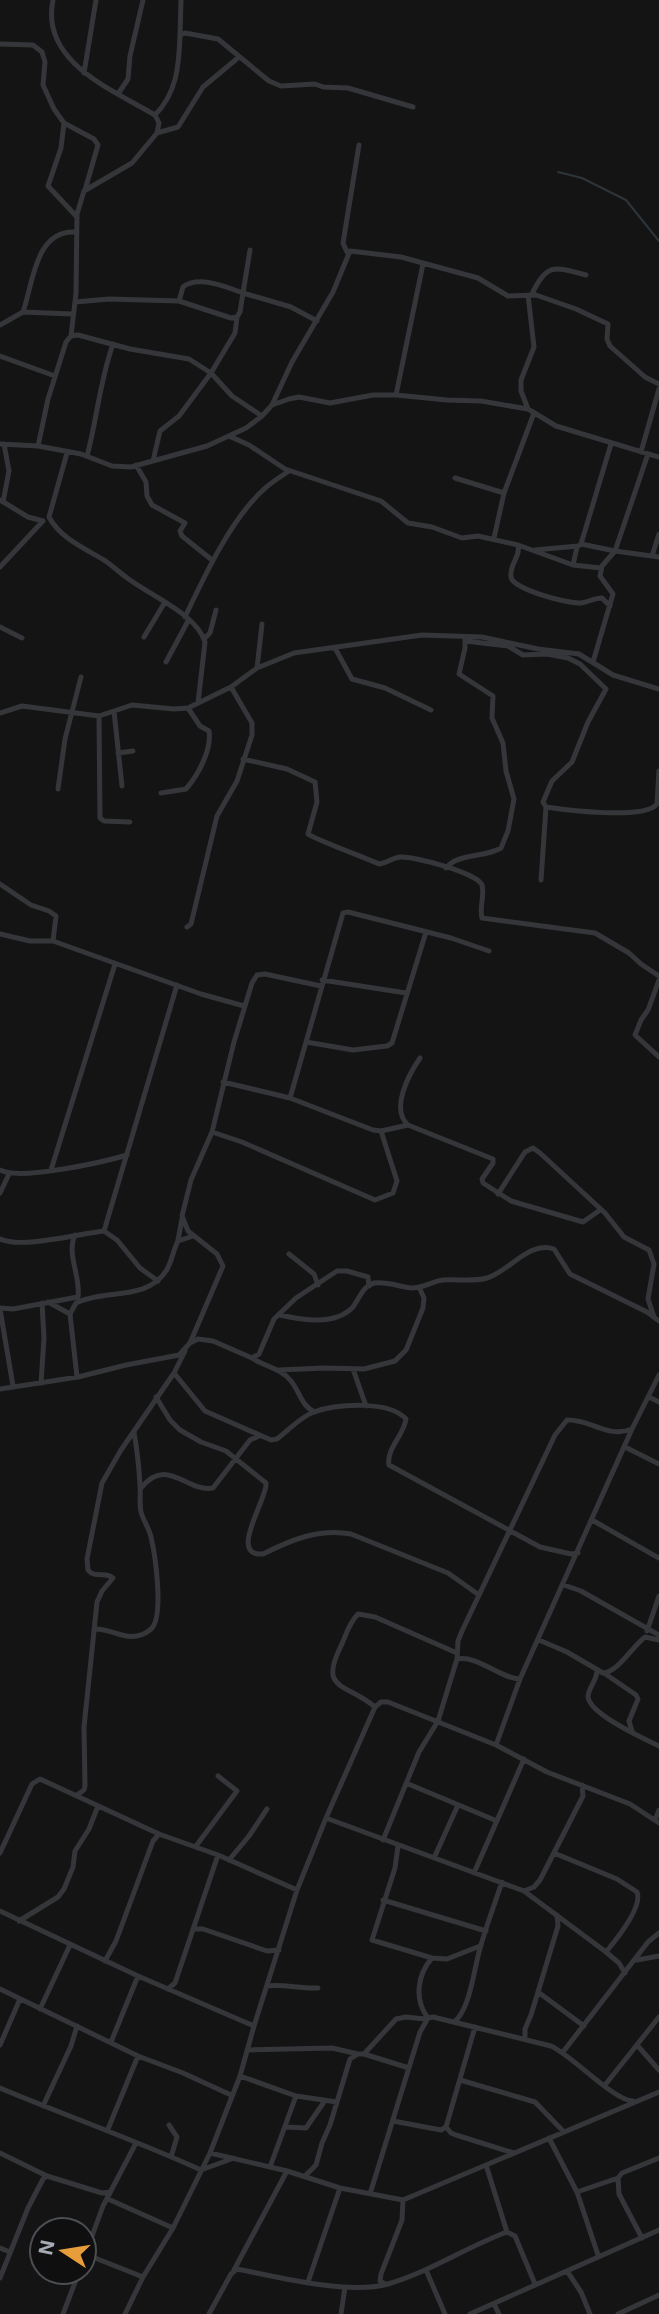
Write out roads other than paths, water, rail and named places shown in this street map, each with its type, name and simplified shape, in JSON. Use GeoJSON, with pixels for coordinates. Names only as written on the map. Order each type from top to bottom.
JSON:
{"type":"FeatureCollection","features":[{"type":"Feature","properties":{"kind":"street"},"geometry":{"type":"LineString","coordinates":[[53,0],[51,10],[57,35],[72,63],[84,73],[155,115],[159,123],[157,133],[132,163],[84,191]]}},
{"type":"Feature","properties":{"kind":"street"},"geometry":{"type":"LineString","coordinates":[[84,73],[96,0]]}},
{"type":"Feature","properties":{"kind":"street"},"geometry":{"type":"LineString","coordinates":[[118,94],[128,79],[143,0]]}},
{"type":"Feature","properties":{"kind":"street"},"geometry":{"type":"LineString","coordinates":[[155,115],[165,105],[180,61],[181,0]]}},
{"type":"Feature","properties":{"kind":"street"},"geometry":{"type":"LineString","coordinates":[[180,36],[185,33],[218,39],[269,81],[281,86],[315,84],[348,88],[413,107]]}},
{"type":"Feature","properties":{"kind":"street"},"geometry":{"type":"LineString","coordinates":[[0,44],[33,45],[42,51],[43,85],[54,109],[64,123],[94,139],[98,145],[77,217],[75,302],[71,336],[66,342],[44,411],[38,446]]}},
{"type":"Feature","properties":{"kind":"street"},"geometry":{"type":"LineString","coordinates":[[157,133],[177,127],[203,87],[239,57]]}},
{"type":"Feature","properties":{"kind":"street"},"geometry":{"type":"LineString","coordinates":[[64,123],[61,148],[48,186],[77,217]]}},
{"type":"Feature","properties":{"kind":"street"},"geometry":{"type":"LineString","coordinates":[[42,522],[1,501],[9,471],[2,444],[38,446],[87,456],[113,466],[136,465],[207,446],[242,430],[272,405],[292,362],[333,292],[347,252],[343,243],[359,145]]}},
{"type":"Feature","properties":{"kind":"street"},"geometry":{"type":"LineString","coordinates":[[23,312],[42,251],[57,235],[76,232]]}},
{"type":"Feature","properties":{"kind":"street"},"geometry":{"type":"LineString","coordinates":[[153,461],[160,431],[178,416],[211,373],[235,333],[250,250]]}},
{"type":"Feature","properties":{"kind":"street"},"geometry":{"type":"LineString","coordinates":[[347,252],[401,257],[483,280],[508,296],[530,295],[576,309],[608,324],[607,339],[610,346],[659,387],[641,452]]}},
{"type":"Feature","properties":{"kind":"street"},"geometry":{"type":"LineString","coordinates":[[396,395],[423,264]]}},
{"type":"Feature","properties":{"kind":"street"},"geometry":{"type":"LineString","coordinates":[[494,538],[504,493],[531,411],[521,391],[521,380],[534,347],[530,295],[540,277],[551,270],[561,268],[586,275]]}},
{"type":"Feature","properties":{"kind":"street"},"geometry":{"type":"LineString","coordinates":[[179,302],[183,287],[194,282],[223,286],[291,307],[317,321]]}},
{"type":"Feature","properties":{"kind":"street"},"geometry":{"type":"LineString","coordinates":[[75,302],[109,299],[179,302],[213,314],[237,317]]}},
{"type":"Feature","properties":{"kind":"street"},"geometry":{"type":"LineString","coordinates":[[0,325],[23,312],[72,314]]}},
{"type":"Feature","properties":{"kind":"street"},"geometry":{"type":"LineString","coordinates":[[71,336],[78,335],[130,349],[189,359],[211,373],[232,396],[262,416]]}},
{"type":"Feature","properties":{"kind":"street"},"geometry":{"type":"LineString","coordinates":[[87,456],[99,407],[102,377],[113,344]]}},
{"type":"Feature","properties":{"kind":"street"},"geometry":{"type":"LineString","coordinates":[[0,356],[55,376]]}},
{"type":"Feature","properties":{"kind":"street"},"geometry":{"type":"LineString","coordinates":[[272,405],[299,397],[330,403],[373,395],[481,401],[531,411],[556,426],[659,457]]}},
{"type":"Feature","properties":{"kind":"street"},"geometry":{"type":"LineString","coordinates":[[242,430],[248,445]]}},
{"type":"Feature","properties":{"kind":"street"},"geometry":{"type":"LineString","coordinates":[[229,436],[289,471],[381,501],[408,523],[443,530],[462,538],[494,538],[573,565],[601,568]]}},
{"type":"Feature","properties":{"kind":"street"},"geometry":{"type":"LineString","coordinates":[[573,565],[611,444]]}},
{"type":"Feature","properties":{"kind":"street"},"geometry":{"type":"LineString","coordinates":[[0,568],[49,517],[67,453]]}},
{"type":"Feature","properties":{"kind":"street"},"geometry":{"type":"LineString","coordinates":[[593,662],[613,591],[601,578],[601,568],[615,551],[648,454]]}},
{"type":"Feature","properties":{"kind":"street"},"geometry":{"type":"LineString","coordinates":[[136,465],[146,482],[146,496],[149,501],[185,523],[180,531],[182,536],[212,560]]}},
{"type":"Feature","properties":{"kind":"street"},"geometry":{"type":"LineString","coordinates":[[166,662],[212,560],[256,498],[289,471]]}},
{"type":"Feature","properties":{"kind":"street"},"geometry":{"type":"LineString","coordinates":[[455,478],[504,493]]}},
{"type":"Feature","properties":{"kind":"street"},"geometry":{"type":"LineString","coordinates":[[49,517],[52,523],[74,542],[165,602],[186,619],[204,639]]}},
{"type":"Feature","properties":{"kind":"street"},"geometry":{"type":"LineString","coordinates":[[531,550],[580,545],[656,557],[659,534]]}},
{"type":"Feature","properties":{"kind":"street"},"geometry":{"type":"LineString","coordinates":[[518,545],[519,550],[510,571],[511,579],[516,584],[554,599],[579,603],[602,598],[610,606]]}},
{"type":"Feature","properties":{"kind":"street"},"geometry":{"type":"LineString","coordinates":[[144,637],[165,602]]}},
{"type":"Feature","properties":{"kind":"street"},"geometry":{"type":"LineString","coordinates":[[198,703],[204,639],[210,633],[216,610]]}},
{"type":"Feature","properties":{"kind":"street"},"geometry":{"type":"LineString","coordinates":[[257,668],[262,624]]}},
{"type":"Feature","properties":{"kind":"street"},"geometry":{"type":"LineString","coordinates":[[0,626],[22,638]]}},
{"type":"Feature","properties":{"kind":"street"},"geometry":{"type":"LineString","coordinates":[[0,713],[22,706],[99,716],[132,705],[188,708],[231,687],[257,668],[294,653],[422,635],[508,646],[523,655],[547,653],[568,658],[580,664],[606,689],[588,722],[572,762],[556,775],[545,793],[541,880]]}},
{"type":"Feature","properties":{"kind":"street"},"geometry":{"type":"LineString","coordinates":[[464,639],[482,637],[538,649],[579,654],[613,675],[659,689]]}},
{"type":"Feature","properties":{"kind":"street"},"geometry":{"type":"LineString","coordinates":[[446,868],[453,860],[476,857],[501,848],[508,831],[514,799],[506,771],[503,743],[492,718],[493,696],[459,674],[464,639]]}},
{"type":"Feature","properties":{"kind":"street"},"geometry":{"type":"LineString","coordinates":[[335,648],[352,679],[385,688],[431,710]]}},
{"type":"Feature","properties":{"kind":"street"},"geometry":{"type":"LineString","coordinates":[[58,789],[70,712],[81,677]]}},
{"type":"Feature","properties":{"kind":"street"},"geometry":{"type":"LineString","coordinates":[[187,927],[191,924],[217,816],[237,781],[253,727],[231,687]]}},
{"type":"Feature","properties":{"kind":"street"},"geometry":{"type":"LineString","coordinates":[[161,793],[186,789],[195,779],[205,754],[211,735],[200,726],[188,708]]}},
{"type":"Feature","properties":{"kind":"street"},"geometry":{"type":"LineString","coordinates":[[114,711],[122,786]]}},
{"type":"Feature","properties":{"kind":"street"},"geometry":{"type":"LineString","coordinates":[[99,716],[100,818],[104,821],[130,822]]}},
{"type":"Feature","properties":{"kind":"street"},"geometry":{"type":"LineString","coordinates":[[118,753],[133,751]]}},
{"type":"Feature","properties":{"kind":"street"},"geometry":{"type":"LineString","coordinates":[[243,759],[287,769],[315,782],[317,802],[307,834],[311,838],[333,844],[379,864],[401,857],[414,858],[472,876],[480,881],[482,886],[482,918],[595,933],[629,953],[659,978],[648,1010],[635,1035],[659,1057]]}},
{"type":"Feature","properties":{"kind":"street"},"geometry":{"type":"LineString","coordinates":[[546,807],[614,813],[652,810],[657,804],[659,771]]}},
{"type":"Feature","properties":{"kind":"street"},"geometry":{"type":"LineString","coordinates":[[0,884],[31,905],[56,916],[53,941]]}},
{"type":"Feature","properties":{"kind":"street"},"geometry":{"type":"LineString","coordinates":[[290,1098],[343,913],[426,932],[489,951]]}},
{"type":"Feature","properties":{"kind":"street"},"geometry":{"type":"LineString","coordinates":[[306,1042],[353,1050],[387,1046],[394,1038],[426,932]]}},
{"type":"Feature","properties":{"kind":"street"},"geometry":{"type":"LineString","coordinates":[[0,934],[30,941],[53,941],[244,1006]]}},
{"type":"Feature","properties":{"kind":"street"},"geometry":{"type":"LineString","coordinates":[[51,1170],[115,964]]}},
{"type":"Feature","properties":{"kind":"street"},"geometry":{"type":"LineString","coordinates":[[77,1377],[70,1314],[76,1303],[130,1293],[158,1281],[166,1270],[178,1241],[191,1180],[212,1132],[244,1006],[257,975],[406,993]]}},
{"type":"Feature","properties":{"kind":"street"},"geometry":{"type":"LineString","coordinates":[[104,1231],[177,985]]}},
{"type":"Feature","properties":{"kind":"street"},"geometry":{"type":"LineString","coordinates":[[421,1058],[412,1070],[400,1112],[402,1120],[408,1125],[493,1159],[482,1179],[483,1183],[511,1201],[579,1222],[586,1221],[600,1210]]}},
{"type":"Feature","properties":{"kind":"street"},"geometry":{"type":"LineString","coordinates":[[223,1082],[290,1098],[362,1127],[381,1131],[408,1125]]}},
{"type":"Feature","properties":{"kind":"street"},"geometry":{"type":"LineString","coordinates":[[212,1132],[242,1142],[375,1200],[393,1193],[397,1181],[381,1131]]}},
{"type":"Feature","properties":{"kind":"street"},"geometry":{"type":"LineString","coordinates":[[498,1194],[521,1157],[533,1148],[540,1153],[600,1210],[624,1237],[641,1245],[652,1256],[653,1275],[648,1293],[656,1319]]}},
{"type":"Feature","properties":{"kind":"street"},"geometry":{"type":"LineString","coordinates":[[0,1171],[26,1175],[102,1162],[127,1154]]}},
{"type":"Feature","properties":{"kind":"street"},"geometry":{"type":"LineString","coordinates":[[0,1193],[9,1174]]}},
{"type":"Feature","properties":{"kind":"street"},"geometry":{"type":"LineString","coordinates":[[77,1795],[85,1786],[83,1727],[99,1595],[113,1578],[108,1574],[94,1575],[88,1570],[87,1559],[97,1501],[106,1474],[174,1373],[190,1343],[222,1266],[217,1254],[193,1237],[183,1216]]}},
{"type":"Feature","properties":{"kind":"street"},"geometry":{"type":"LineString","coordinates":[[0,1239],[26,1244],[104,1231],[117,1240],[140,1268],[158,1281]]}},
{"type":"Feature","properties":{"kind":"street"},"geometry":{"type":"LineString","coordinates":[[13,1386],[0,1308],[13,1309],[78,1297],[79,1284],[72,1246],[75,1235]]}},
{"type":"Feature","properties":{"kind":"street"},"geometry":{"type":"LineString","coordinates":[[178,1241],[183,1237],[193,1237]]}},
{"type":"Feature","properties":{"kind":"street"},"geometry":{"type":"LineString","coordinates":[[280,1315],[305,1320],[330,1318],[347,1311],[369,1286],[376,1283],[419,1287],[441,1280],[490,1277],[518,1258],[547,1247],[554,1249],[570,1274],[656,1319]]}},
{"type":"Feature","properties":{"kind":"street"},"geometry":{"type":"LineString","coordinates":[[289,1254],[314,1274],[318,1286]]}},
{"type":"Feature","properties":{"kind":"street"},"geometry":{"type":"LineString","coordinates":[[252,1358],[259,1354],[271,1324],[296,1297],[342,1270],[365,1275],[368,1277],[369,1286]]}},
{"type":"Feature","properties":{"kind":"street"},"geometry":{"type":"LineString","coordinates":[[279,1370],[353,1369],[383,1365],[401,1358],[423,1308],[424,1298],[419,1287]]}},
{"type":"Feature","properties":{"kind":"street"},"geometry":{"type":"LineString","coordinates":[[44,1303],[70,1314]]}},
{"type":"Feature","properties":{"kind":"street"},"geometry":{"type":"LineString","coordinates":[[41,1383],[44,1303]]}},
{"type":"Feature","properties":{"kind":"street"},"geometry":{"type":"LineString","coordinates":[[190,1343],[205,1338],[279,1370],[291,1381],[307,1408],[316,1412]]}},
{"type":"Feature","properties":{"kind":"street"},"geometry":{"type":"LineString","coordinates":[[0,1389],[77,1377],[179,1355],[185,1351]]}},
{"type":"Feature","properties":{"kind":"street"},"geometry":{"type":"LineString","coordinates":[[353,1369],[366,1406]]}},
{"type":"Feature","properties":{"kind":"street"},"geometry":{"type":"LineString","coordinates":[[174,1373],[205,1410],[271,1440],[277,1439],[316,1412],[384,1406],[406,1419],[403,1430],[388,1456],[389,1465],[540,1546],[571,1554],[578,1553]]}},
{"type":"Feature","properties":{"kind":"street"},"geometry":{"type":"LineString","coordinates":[[496,1745],[520,1679],[632,1429],[659,1375]]}},
{"type":"Feature","properties":{"kind":"street"},"geometry":{"type":"LineString","coordinates":[[156,1397],[170,1420],[180,1430],[236,1458],[266,1483],[267,1488],[248,1536],[250,1552],[254,1555],[314,1534],[340,1532],[448,1573],[480,1595]]}},
{"type":"Feature","properties":{"kind":"street"},"geometry":{"type":"LineString","coordinates":[[649,1397],[659,1402]]}},
{"type":"Feature","properties":{"kind":"street"},"geometry":{"type":"LineString","coordinates":[[383,1840],[419,1752],[439,1721],[462,1631],[561,1425],[567,1420],[574,1420],[618,1434],[632,1429]]}},
{"type":"Feature","properties":{"kind":"street"},"geometry":{"type":"LineString","coordinates":[[247,1430],[250,1440]]}},
{"type":"Feature","properties":{"kind":"street"},"geometry":{"type":"LineString","coordinates":[[94,1629],[102,1628],[121,1636],[130,1636],[148,1632],[155,1626],[158,1587],[150,1533],[141,1514],[141,1489],[134,1432]]}},
{"type":"Feature","properties":{"kind":"street"},"geometry":{"type":"LineString","coordinates":[[618,1434],[625,1445],[659,1464]]}},
{"type":"Feature","properties":{"kind":"street"},"geometry":{"type":"LineString","coordinates":[[141,1489],[151,1478],[170,1475],[204,1489],[213,1488],[250,1440],[260,1436]]}},
{"type":"Feature","properties":{"kind":"street"},"geometry":{"type":"LineString","coordinates":[[592,1520],[659,1559]]}},
{"type":"Feature","properties":{"kind":"street"},"geometry":{"type":"LineString","coordinates":[[564,1585],[581,1591],[659,1638]]}},
{"type":"Feature","properties":{"kind":"street"},"geometry":{"type":"LineString","coordinates":[[600,1672],[615,1669],[629,1650],[645,1637],[659,1596]]}},
{"type":"Feature","properties":{"kind":"street"},"geometry":{"type":"LineString","coordinates":[[376,1707],[364,1697],[338,1684],[331,1674],[331,1665],[347,1627],[358,1614],[375,1617],[494,1672],[520,1679]]}},
{"type":"Feature","properties":{"kind":"street"},"geometry":{"type":"LineString","coordinates":[[645,1637],[659,1638]]}},
{"type":"Feature","properties":{"kind":"street"},"geometry":{"type":"LineString","coordinates":[[539,1640],[567,1652],[636,1695],[638,1699],[629,1721],[632,1731]]}},
{"type":"Feature","properties":{"kind":"street"},"geometry":{"type":"LineString","coordinates":[[600,1672],[588,1694],[589,1702],[602,1714],[659,1746]]}},
{"type":"Feature","properties":{"kind":"street"},"geometry":{"type":"LineString","coordinates":[[125,2314],[143,2277],[173,2228],[210,2153],[240,2076],[297,1890],[326,1818],[376,1707],[381,1702],[388,1702],[439,1721],[496,1745],[547,1772],[630,1804],[657,1822],[659,1810]]}},
{"type":"Feature","properties":{"kind":"street"},"geometry":{"type":"LineString","coordinates":[[474,1873],[524,1759]]}},
{"type":"Feature","properties":{"kind":"street"},"geometry":{"type":"LineString","coordinates":[[195,1846],[237,1791],[218,1776]]}},
{"type":"Feature","properties":{"kind":"street"},"geometry":{"type":"LineString","coordinates":[[0,1853],[32,1784],[36,1780],[45,1781],[159,1834],[218,1855],[297,1890]]}},
{"type":"Feature","properties":{"kind":"street"},"geometry":{"type":"LineString","coordinates":[[406,1783],[497,1821]]}},
{"type":"Feature","properties":{"kind":"street"},"geometry":{"type":"LineString","coordinates":[[524,1891],[534,1887],[540,1880],[583,1796],[582,1785]]}},
{"type":"Feature","properties":{"kind":"street"},"geometry":{"type":"LineString","coordinates":[[583,1796],[595,1790]]}},
{"type":"Feature","properties":{"kind":"street"},"geometry":{"type":"LineString","coordinates":[[434,1858],[458,1805]]}},
{"type":"Feature","properties":{"kind":"street"},"geometry":{"type":"LineString","coordinates":[[19,1922],[58,1897],[64,1889],[73,1867],[75,1851],[89,1829],[98,1806]]}},
{"type":"Feature","properties":{"kind":"street"},"geometry":{"type":"LineString","coordinates":[[229,1860],[267,1809]]}},
{"type":"Feature","properties":{"kind":"street"},"geometry":{"type":"LineString","coordinates":[[326,1818],[524,1891],[606,1952],[619,1963],[625,1973]]}},
{"type":"Feature","properties":{"kind":"street"},"geometry":{"type":"LineString","coordinates":[[105,1961],[116,1941],[153,1841],[159,1834]]}},
{"type":"Feature","properties":{"kind":"street"},"geometry":{"type":"LineString","coordinates":[[398,1846],[395,1868],[372,1940],[432,1958],[447,1959],[480,1946]]}},
{"type":"Feature","properties":{"kind":"street"},"geometry":{"type":"LineString","coordinates":[[554,1853],[617,1879],[637,1892],[638,1901],[624,1930],[606,1952]]}},
{"type":"Feature","properties":{"kind":"street"},"geometry":{"type":"LineString","coordinates":[[168,1989],[175,1983],[218,1855]]}},
{"type":"Feature","properties":{"kind":"street"},"geometry":{"type":"LineString","coordinates":[[454,2022],[464,2007],[480,1946],[502,1882]]}},
{"type":"Feature","properties":{"kind":"street"},"geometry":{"type":"LineString","coordinates":[[383,1900],[486,1931]]}},
{"type":"Feature","properties":{"kind":"street"},"geometry":{"type":"LineString","coordinates":[[0,1911],[138,1976],[254,2025]]}},
{"type":"Feature","properties":{"kind":"street"},"geometry":{"type":"LineString","coordinates":[[525,2038],[525,2029],[558,1926],[557,1915]]}},
{"type":"Feature","properties":{"kind":"street"},"geometry":{"type":"LineString","coordinates":[[558,1926],[567,1923]]}},
{"type":"Feature","properties":{"kind":"street"},"geometry":{"type":"LineString","coordinates":[[194,1929],[203,1929],[267,1951],[279,1950]]}},
{"type":"Feature","properties":{"kind":"street"},"geometry":{"type":"LineString","coordinates":[[563,2052],[649,1942],[658,1937]]}},
{"type":"Feature","properties":{"kind":"street"},"geometry":{"type":"LineString","coordinates":[[40,2009],[70,1945]]}},
{"type":"Feature","properties":{"kind":"street"},"geometry":{"type":"LineString","coordinates":[[619,1963],[634,1963],[659,1956]]}},
{"type":"Feature","properties":{"kind":"street"},"geometry":{"type":"LineString","coordinates":[[370,2194],[426,2019],[420,2008],[419,1988],[426,1965],[432,1958]]}},
{"type":"Feature","properties":{"kind":"street"},"geometry":{"type":"LineString","coordinates":[[111,2042],[138,1976]]}},
{"type":"Feature","properties":{"kind":"street"},"geometry":{"type":"LineString","coordinates":[[267,1986],[318,1988]]}},
{"type":"Feature","properties":{"kind":"street"},"geometry":{"type":"LineString","coordinates":[[0,1989],[138,2056],[192,2076],[231,2095]]}},
{"type":"Feature","properties":{"kind":"street"},"geometry":{"type":"LineString","coordinates":[[538,1992],[584,2026]]}},
{"type":"Feature","properties":{"kind":"street"},"geometry":{"type":"LineString","coordinates":[[0,2045],[20,1999]]}},
{"type":"Feature","properties":{"kind":"street"},"geometry":{"type":"LineString","coordinates":[[350,2059],[361,2054],[396,2019],[407,2017],[454,2022],[525,2038],[563,2052],[618,2097],[636,2101]]}},
{"type":"Feature","properties":{"kind":"street"},"geometry":{"type":"LineString","coordinates":[[605,2085],[659,2017]]}},
{"type":"Feature","properties":{"kind":"street"},"geometry":{"type":"LineString","coordinates":[[43,2106],[71,2046],[77,2026]]}},
{"type":"Feature","properties":{"kind":"street"},"geometry":{"type":"LineString","coordinates":[[393,2121],[441,2130],[446,2127],[475,2027]]}},
{"type":"Feature","properties":{"kind":"street"},"geometry":{"type":"LineString","coordinates":[[637,2045],[659,2070]]}},
{"type":"Feature","properties":{"kind":"street"},"geometry":{"type":"LineString","coordinates":[[247,2050],[332,2048],[409,2068]]}},
{"type":"Feature","properties":{"kind":"street"},"geometry":{"type":"LineString","coordinates":[[306,2176],[316,2165],[330,2125],[350,2059],[348,2051]]}},
{"type":"Feature","properties":{"kind":"street"},"geometry":{"type":"LineString","coordinates":[[108,2129],[138,2056]]}},
{"type":"Feature","properties":{"kind":"street"},"geometry":{"type":"LineString","coordinates":[[240,2076],[296,2096],[337,2102]]}},
{"type":"Feature","properties":{"kind":"street"},"geometry":{"type":"LineString","coordinates":[[460,2080],[535,2102],[563,2131]]}},
{"type":"Feature","properties":{"kind":"street"},"geometry":{"type":"LineString","coordinates":[[0,2088],[108,2129],[201,2170],[234,2158]]}},
{"type":"Feature","properties":{"kind":"street"},"geometry":{"type":"LineString","coordinates":[[210,2153],[306,2176],[341,2188],[403,2200],[659,2092]]}},
{"type":"Feature","properties":{"kind":"street"},"geometry":{"type":"LineString","coordinates":[[270,2167],[296,2096]]}},
{"type":"Feature","properties":{"kind":"street"},"geometry":{"type":"LineString","coordinates":[[615,2112],[618,2097]]}},
{"type":"Feature","properties":{"kind":"street"},"geometry":{"type":"LineString","coordinates":[[286,2127],[306,2127],[324,2102]]}},
{"type":"Feature","properties":{"kind":"street"},"geometry":{"type":"LineString","coordinates":[[169,2125],[177,2137],[172,2157]]}},
{"type":"Feature","properties":{"kind":"street"},"geometry":{"type":"LineString","coordinates":[[446,2127],[456,2136],[514,2153]]}},
{"type":"Feature","properties":{"kind":"street"},"geometry":{"type":"LineString","coordinates":[[549,2138],[577,2192],[598,2255]]}},
{"type":"Feature","properties":{"kind":"street"},"geometry":{"type":"LineString","coordinates":[[98,2223],[136,2143]]}},
{"type":"Feature","properties":{"kind":"street"},"geometry":{"type":"LineString","coordinates":[[0,2153],[47,2176],[109,2195],[173,2228]]}},
{"type":"Feature","properties":{"kind":"street"},"geometry":{"type":"LineString","coordinates":[[577,2192],[618,2178],[622,2173],[659,2158]]}},
{"type":"Feature","properties":{"kind":"street"},"geometry":{"type":"LineString","coordinates":[[486,2165],[507,2232],[515,2236],[535,2284]]}},
{"type":"Feature","properties":{"kind":"street"},"geometry":{"type":"LineString","coordinates":[[209,2314],[287,2171]]}},
{"type":"Feature","properties":{"kind":"street"},"geometry":{"type":"LineString","coordinates":[[0,2278],[37,2187],[47,2176]]}},
{"type":"Feature","properties":{"kind":"street"},"geometry":{"type":"LineString","coordinates":[[618,2178],[619,2193],[642,2238]]}},
{"type":"Feature","properties":{"kind":"street"},"geometry":{"type":"LineString","coordinates":[[308,2282],[341,2188]]}},
{"type":"Feature","properties":{"kind":"street"},"geometry":{"type":"LineString","coordinates":[[386,2285],[380,2278],[402,2220],[403,2200]]}},
{"type":"Feature","properties":{"kind":"street"},"geometry":{"type":"LineString","coordinates":[[470,2314],[659,2230]]}},
{"type":"Feature","properties":{"kind":"street"},"geometry":{"type":"LineString","coordinates":[[234,2270],[345,2287],[386,2285],[426,2270],[507,2232]]}},
{"type":"Feature","properties":{"kind":"street"},"geometry":{"type":"LineString","coordinates":[[0,2248],[10,2252]]}},
{"type":"Feature","properties":{"kind":"street"},"geometry":{"type":"LineString","coordinates":[[98,2261],[143,2277]]}},
{"type":"Feature","properties":{"kind":"street"},"geometry":{"type":"LineString","coordinates":[[426,2270],[445,2314]]}},
{"type":"Feature","properties":{"kind":"street"},"geometry":{"type":"LineString","coordinates":[[567,2271],[581,2292],[590,2314]]}},
{"type":"Feature","properties":{"kind":"street"},"geometry":{"type":"LineString","coordinates":[[63,2314],[74,2286]]}},
{"type":"Feature","properties":{"kind":"street"},"geometry":{"type":"LineString","coordinates":[[341,2314],[345,2287]]}},
{"type":"Feature","properties":{"kind":"street"},"geometry":{"type":"LineString","coordinates":[[618,2314],[659,2295]]}},
{"type":"Feature","properties":{"kind":"street"},"geometry":{"type":"LineString","coordinates":[[494,2304],[499,2314]]}},
{"type":"Feature","properties":{"kind":"waterway"},"geometry":{"type":"LineString","coordinates":[[558,172],[582,178],[626,200],[659,241]]}}]}
